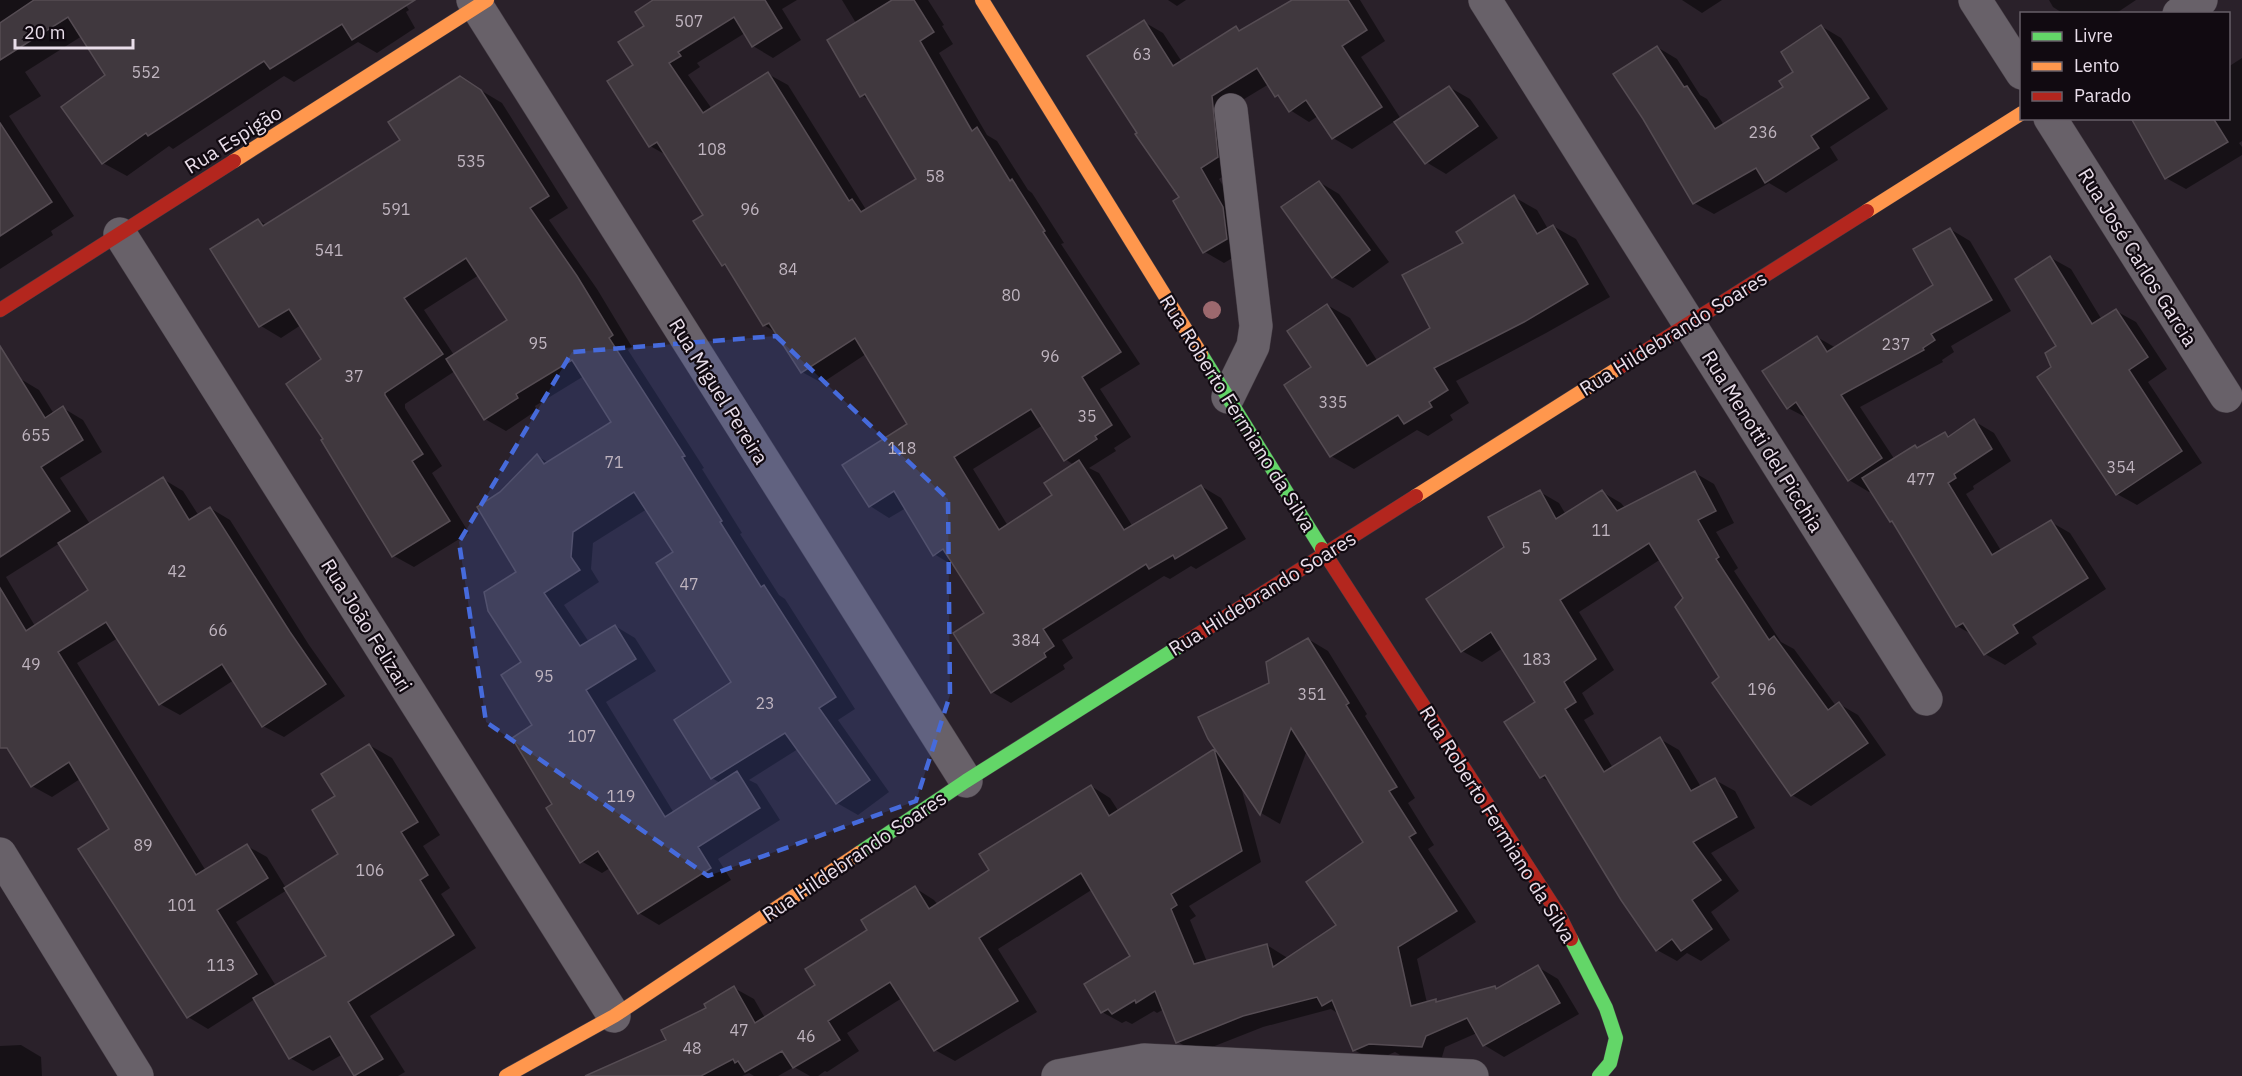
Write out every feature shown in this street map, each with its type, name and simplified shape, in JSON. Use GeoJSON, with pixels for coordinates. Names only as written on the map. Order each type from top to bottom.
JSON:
{"type":"FeatureCollection","features":[{"type":"Feature","properties":{"kind":"street","name":"Rua Roberto Fermiano da Silva"},"geometry":{"type":"LineString","coordinates":[[981,0],[1325,554],[1559,915],[1606,1008],[1616,1038],[1610,1063],[1599,1076]]}},
{"type":"Feature","properties":{"kind":"street","name":"Rua Menotti del Picchia"},"geometry":{"type":"LineString","coordinates":[[1485,0],[1926,699]]}},
{"type":"Feature","properties":{"kind":"street"},"geometry":{"type":"LineString","coordinates":[[1975,0],[2020,70]]}},
{"type":"Feature","properties":{"kind":"street"},"geometry":{"type":"LineString","coordinates":[[2182,12],[2200,0]]}},
{"type":"Feature","properties":{"kind":"street","name":"Rua Espigão"},"geometry":{"type":"LineString","coordinates":[[0,310],[479,2]]}},
{"type":"Feature","properties":{"kind":"street","name":"Rua Miguel Pereira"},"geometry":{"type":"LineString","coordinates":[[479,2],[966,781]]}},
{"type":"Feature","properties":{"kind":"street"},"geometry":{"type":"LineString","coordinates":[[1228,397],[1253,346],[1256,326],[1231,110]]}},
{"type":"Feature","properties":{"kind":"street","name":"Rua Hildebrando Soares"},"geometry":{"type":"LineString","coordinates":[[506,1076],[614,1016],[966,781],[2020,114]]}},
{"type":"Feature","properties":{"kind":"street","name":"Rua José Carlos Garcia"},"geometry":{"type":"LineString","coordinates":[[2051,120],[2226,396]]}},
{"type":"Feature","properties":{"kind":"street","name":"Rua João Felizari"},"geometry":{"type":"LineString","coordinates":[[120,234],[614,1016]]}},
{"type":"Feature","properties":{"kind":"street"},"geometry":{"type":"LineString","coordinates":[[0,854],[137,1076]]}},
{"type":"Feature","properties":{"kind":"street"},"geometry":{"type":"LineString","coordinates":[[1058,1076],[1144,1060],[1472,1076]]}},
{"type":"Feature","properties":{"kind":"highlighted area"},"geometry":{"type":"Polygon","coordinates":[[[776,336],[948,499],[950,695],[916,801],[708,876],[486,722],[459,542],[572,352],[776,336]]]}},
{"type":"Feature","properties":{"kind":"building"},"geometry":{"type":"Polygon","coordinates":[[[34,0],[415,0],[352,40],[342,24],[270,69],[264,61],[148,136],[146,133],[102,164],[61,107],[105,75],[68,17],[0,60],[0,23],[34,0]]]}},
{"type":"Feature","properties":{"kind":"building"},"geometry":{"type":"Polygon","coordinates":[[[653,0],[765,0],[782,28],[752,47],[734,17],[678,52],[681,56],[669,63],[703,113],[768,72],[849,201],[852,199],[861,212],[916,179],[865,94],[860,97],[827,40],[892,0],[914,0],[934,32],[920,41],[972,131],[977,127],[1121,352],[1082,377],[1112,425],[1095,436],[1097,439],[1064,461],[1031,409],[954,457],[999,530],[1052,495],[1044,483],[1079,460],[1124,530],[1201,485],[1227,528],[1175,559],[1173,555],[1149,569],[1146,564],[1043,629],[1054,646],[1044,653],[1046,657],[991,693],[953,633],[984,613],[943,549],[933,556],[894,491],[869,507],[842,465],[907,424],[855,338],[801,373],[769,323],[763,326],[725,264],[722,266],[693,221],[703,215],[657,142],[649,147],[607,81],[633,65],[618,42],[644,26],[635,12],[653,0]]]}},
{"type":"Feature","properties":{"kind":"building"},"geometry":{"type":"Polygon","coordinates":[[[1292,0],[1348,0],[1367,30],[1342,46],[1382,107],[1332,139],[1306,100],[1289,112],[1278,95],[1275,97],[1257,68],[1212,96],[1218,157],[1201,168],[1223,207],[1227,239],[1203,253],[1173,201],[1179,197],[1135,134],[1137,133],[1087,56],[1144,20],[1173,66],[1236,26],[1239,31],[1292,0]]]}},
{"type":"Feature","properties":{"kind":"building"},"geometry":{"type":"Polygon","coordinates":[[[1821,25],[1869,98],[1811,136],[1819,148],[1765,183],[1756,168],[1693,204],[1643,119],[1613,74],[1657,46],[1715,129],[1783,87],[1779,81],[1793,72],[1781,52],[1821,25]]]}},
{"type":"Feature","properties":{"kind":"building"},"geometry":{"type":"Polygon","coordinates":[[[460,76],[481,90],[549,196],[530,208],[577,276],[613,335],[609,338],[685,456],[682,457],[722,521],[720,522],[761,587],[764,585],[836,697],[819,708],[870,780],[836,804],[785,733],[711,779],[674,720],[731,682],[656,563],[673,552],[634,492],[573,532],[571,557],[580,570],[544,593],[580,646],[615,625],[636,659],[586,690],[665,817],[737,771],[760,808],[698,847],[711,868],[638,914],[598,851],[580,863],[546,808],[552,804],[512,738],[532,725],[501,675],[521,662],[488,611],[484,592],[516,572],[477,507],[500,492],[537,454],[544,464],[611,422],[572,360],[516,394],[518,398],[484,420],[446,359],[507,320],[466,258],[404,298],[443,354],[385,395],[423,454],[412,461],[450,521],[392,557],[321,440],[323,439],[286,384],[321,359],[289,309],[259,327],[210,249],[258,219],[263,226],[400,140],[388,122],[460,76]]]}},
{"type":"Feature","properties":{"kind":"building"},"geometry":{"type":"Polygon","coordinates":[[[1449,86],[1478,126],[1425,164],[1394,122],[1449,86]]]}},
{"type":"Feature","properties":{"kind":"building"},"geometry":{"type":"Polygon","coordinates":[[[2132,120],[2214,120],[2228,142],[2165,179],[2132,120]]]}},
{"type":"Feature","properties":{"kind":"building"},"geometry":{"type":"Polygon","coordinates":[[[0,123],[52,202],[0,236],[0,123]]]}},
{"type":"Feature","properties":{"kind":"building"},"geometry":{"type":"Polygon","coordinates":[[[1319,181],[1370,250],[1332,278],[1281,207],[1319,181]]]}},
{"type":"Feature","properties":{"kind":"building"},"geometry":{"type":"Polygon","coordinates":[[[1514,195],[1537,234],[1553,225],[1588,284],[1524,322],[1434,368],[1448,390],[1429,402],[1432,407],[1404,424],[1398,415],[1330,457],[1284,385],[1311,367],[1287,331],[1327,304],[1367,366],[1430,328],[1402,275],[1463,243],[1456,232],[1514,195]]]}},
{"type":"Feature","properties":{"kind":"building"},"geometry":{"type":"Polygon","coordinates":[[[1950,228],[1992,300],[1931,334],[1935,340],[1923,348],[1924,350],[1841,395],[1882,458],[1848,481],[1796,402],[1787,409],[1762,371],[1817,336],[1827,352],[1933,285],[1913,249],[1950,228]]]}},
{"type":"Feature","properties":{"kind":"building"},"geometry":{"type":"Polygon","coordinates":[[[2050,256],[2092,324],[2116,309],[2148,357],[2129,370],[2182,451],[2116,495],[2037,377],[2051,367],[2045,353],[2056,346],[2015,279],[2050,256]]]}},
{"type":"Feature","properties":{"kind":"building"},"geometry":{"type":"Polygon","coordinates":[[[0,346],[45,418],[63,406],[83,440],[41,467],[70,511],[0,557],[0,346]]]}},
{"type":"Feature","properties":{"kind":"building"},"geometry":{"type":"Polygon","coordinates":[[[1974,419],[1992,449],[1954,474],[1956,478],[1948,483],[1992,555],[2051,520],[2088,578],[2013,625],[2018,633],[1984,655],[1963,623],[1956,627],[1892,521],[1890,522],[1862,478],[1915,445],[1917,448],[1945,432],[1948,437],[1974,419]]]}},
{"type":"Feature","properties":{"kind":"building"},"geometry":{"type":"Polygon","coordinates":[[[1695,471],[1716,511],[1698,520],[1719,557],[1716,559],[1769,640],[1774,636],[1828,710],[1839,702],[1868,743],[1791,796],[1712,683],[1719,677],[1675,607],[1683,598],[1649,543],[1560,600],[1596,659],[1564,682],[1576,702],[1565,709],[1604,772],[1660,737],[1691,791],[1715,778],[1737,817],[1693,842],[1721,880],[1692,900],[1712,929],[1681,951],[1672,939],[1656,951],[1621,900],[1545,775],[1540,778],[1504,722],[1535,702],[1491,632],[1461,652],[1426,599],[1504,547],[1488,517],[1540,490],[1556,519],[1602,490],[1617,511],[1695,471]]]}},
{"type":"Feature","properties":{"kind":"building"},"geometry":{"type":"Polygon","coordinates":[[[163,477],[189,520],[210,507],[326,684],[262,727],[222,664],[159,705],[106,622],[58,652],[196,875],[247,844],[268,878],[217,910],[257,974],[187,1018],[78,849],[109,829],[69,762],[31,787],[7,748],[0,748],[0,588],[26,631],[88,590],[58,543],[163,477]]]}},
{"type":"Feature","properties":{"kind":"building"},"geometry":{"type":"Polygon","coordinates":[[[1308,638],[1349,703],[1346,705],[1397,787],[1389,791],[1416,833],[1409,837],[1457,911],[1398,947],[1411,1006],[1436,999],[1436,1002],[1495,986],[1496,989],[1538,965],[1560,1003],[1483,1046],[1467,1018],[1426,1036],[1422,1047],[1369,1044],[1353,1051],[1332,1000],[1322,1006],[1317,997],[1243,1016],[1176,1043],[1155,991],[1112,1014],[1108,1009],[1101,1013],[1084,984],[1130,956],[1081,873],[979,938],[1018,1001],[934,1051],[890,982],[828,1021],[840,1040],[793,1068],[782,1051],[745,1072],[738,1061],[735,1063],[733,1059],[701,1076],[585,1076],[666,1040],[661,1030],[706,1008],[704,1004],[734,986],[755,1023],[815,985],[805,969],[867,930],[861,920],[915,886],[929,909],[989,870],[979,854],[1091,785],[1109,816],[1214,749],[1242,851],[1171,894],[1177,905],[1171,909],[1194,964],[1267,944],[1273,967],[1336,925],[1306,882],[1363,842],[1291,728],[1260,815],[1208,739],[1198,717],[1269,683],[1266,662],[1308,638]]]}},
{"type":"Feature","properties":{"kind":"building"},"geometry":{"type":"Polygon","coordinates":[[[369,744],[418,822],[401,832],[428,875],[420,880],[454,935],[348,1002],[383,1059],[354,1076],[330,1036],[289,1059],[253,998],[326,956],[284,888],[338,854],[312,810],[335,796],[321,774],[369,744]]]}},
{"type":"Feature","properties":{"kind":"traffic: fast"},"geometry":{"type":"LineString","coordinates":[[1201,354],[1322,549]]}},
{"type":"Feature","properties":{"kind":"traffic: fast"},"geometry":{"type":"LineString","coordinates":[[859,853],[966,781],[1183,644]]}},
{"type":"Feature","properties":{"kind":"traffic: fast"},"geometry":{"type":"LineString","coordinates":[[1571,939],[1606,1008],[1616,1038],[1610,1063],[1599,1076]]}},
{"type":"Feature","properties":{"kind":"traffic: slow"},"geometry":{"type":"LineString","coordinates":[[234,161],[487,0]]}},
{"type":"Feature","properties":{"kind":"traffic: slow"},"geometry":{"type":"LineString","coordinates":[[982,0],[1201,354]]}},
{"type":"Feature","properties":{"kind":"traffic: slow"},"geometry":{"type":"LineString","coordinates":[[1867,211],[2020,114]]}},
{"type":"Feature","properties":{"kind":"traffic: slow"},"geometry":{"type":"LineString","coordinates":[[1416,496],[1620,367]]}},
{"type":"Feature","properties":{"kind":"traffic: slow"},"geometry":{"type":"LineString","coordinates":[[506,1076],[614,1016],[859,853]]}},
{"type":"Feature","properties":{"kind":"traffic: jam"},"geometry":{"type":"LineString","coordinates":[[0,310],[234,161]]}},
{"type":"Feature","properties":{"kind":"traffic: jam"},"geometry":{"type":"LineString","coordinates":[[1620,367],[1867,211]]}},
{"type":"Feature","properties":{"kind":"traffic: jam"},"geometry":{"type":"LineString","coordinates":[[1183,644],[1416,496]]}},
{"type":"Feature","properties":{"kind":"traffic: jam"},"geometry":{"type":"LineString","coordinates":[[1322,549],[1559,915],[1571,939]]}}]}
